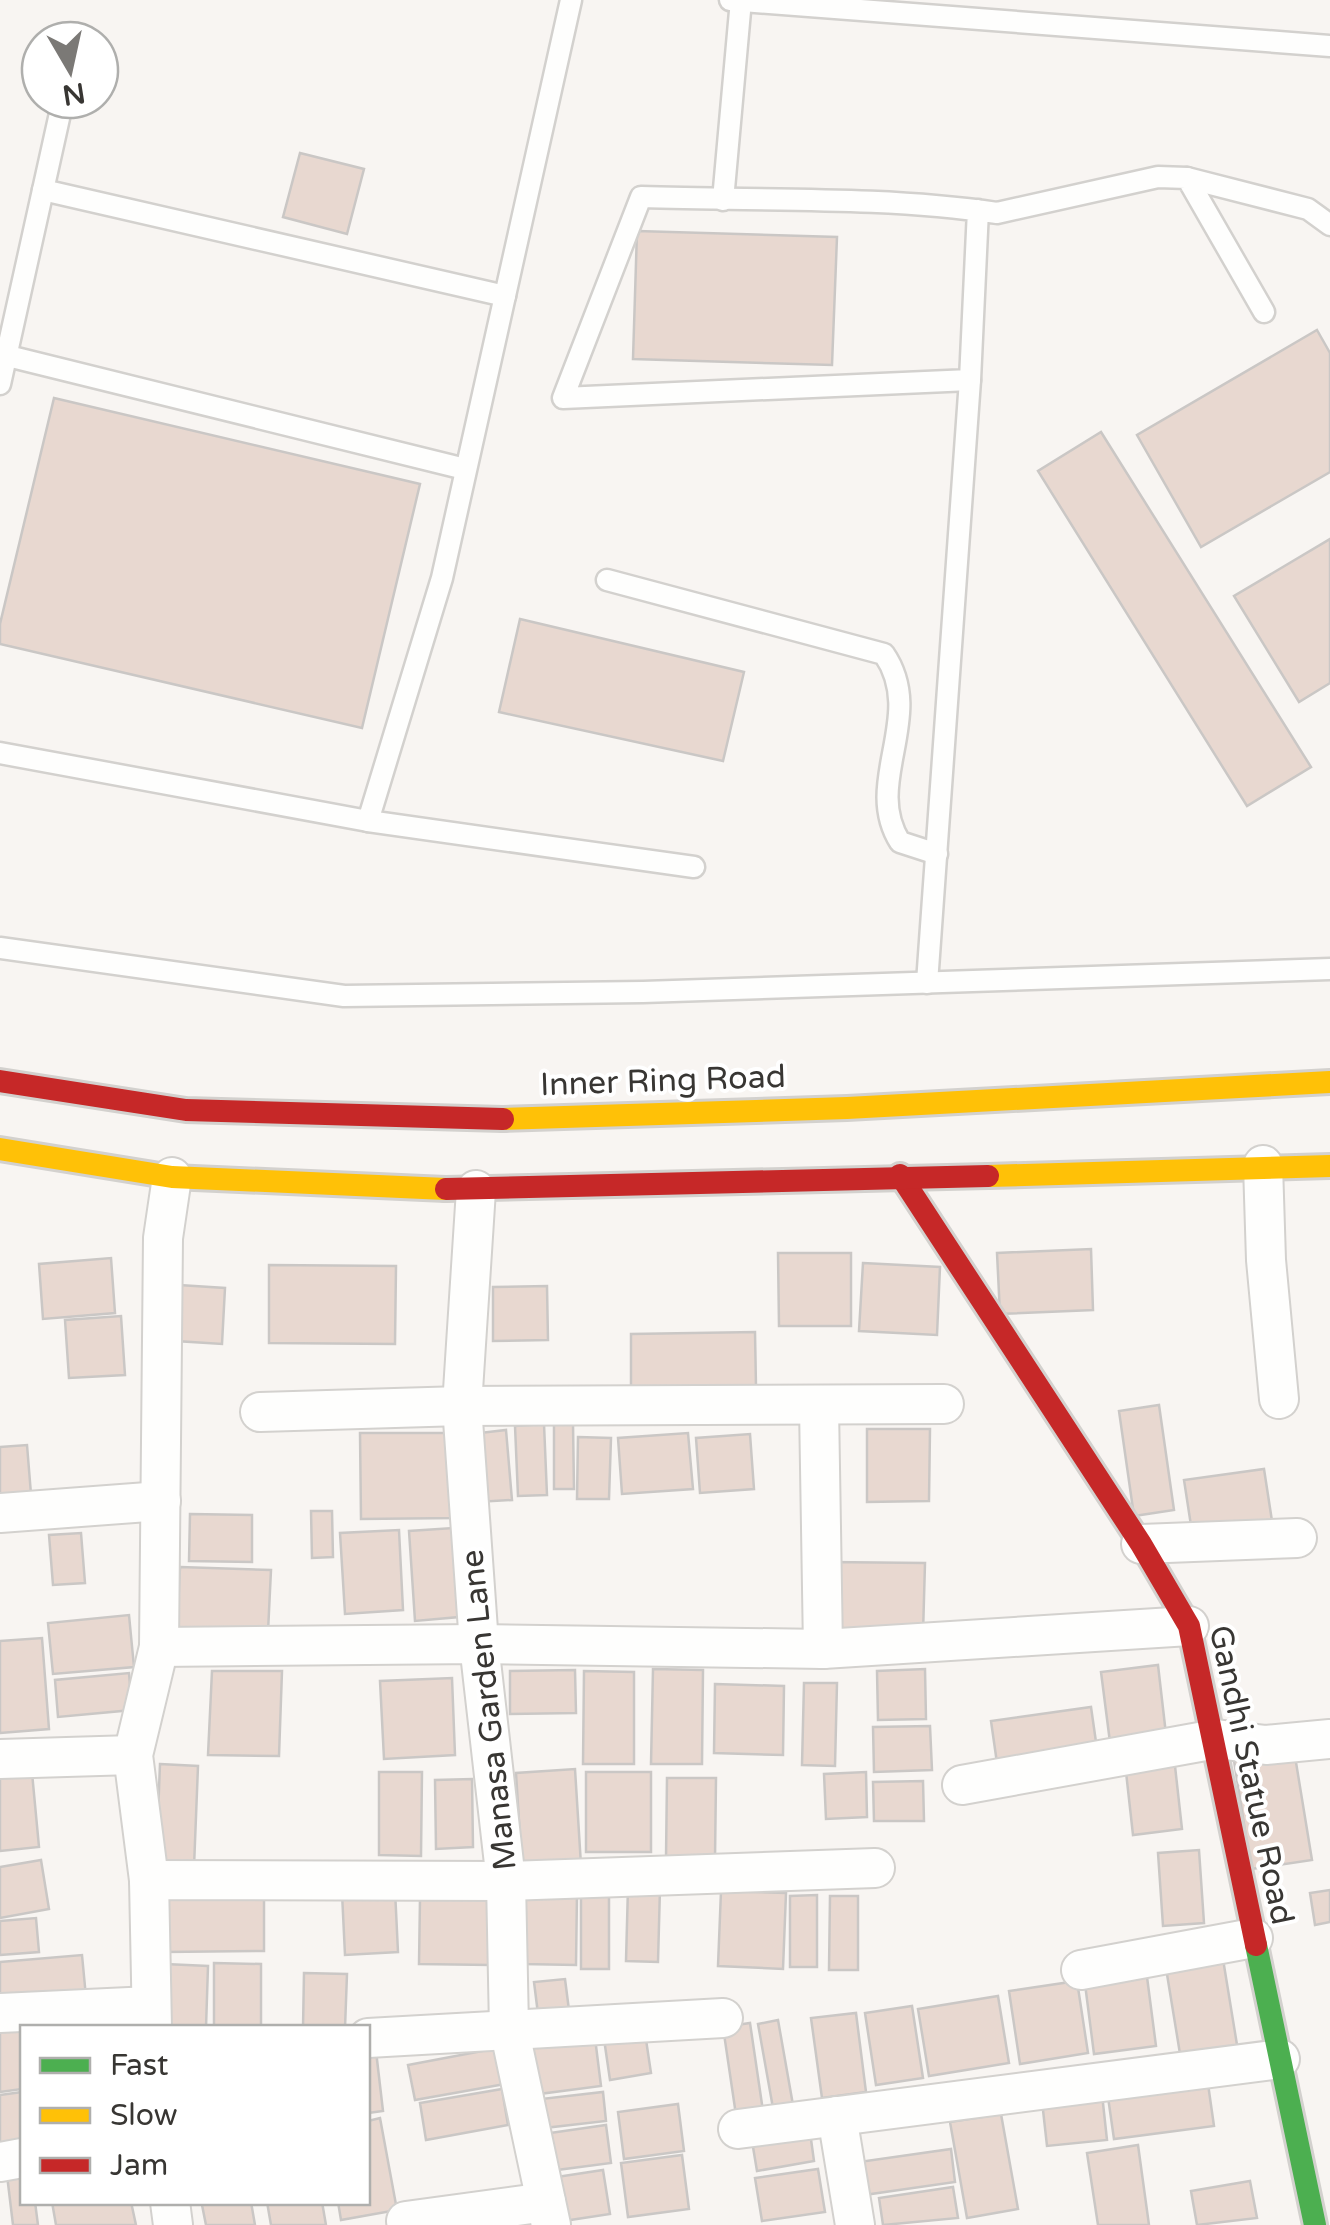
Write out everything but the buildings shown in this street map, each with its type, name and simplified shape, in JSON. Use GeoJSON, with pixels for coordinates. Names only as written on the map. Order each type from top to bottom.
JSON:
{"type":"FeatureCollection","features":[{"type":"Feature","properties":{"kind":"main road","name":"Inner Ring Road"},"geometry":{"type":"LineString","coordinates":[[0,1081],[186,1110],[479,1120],[901,1105],[1330,1082]]}},
{"type":"Feature","properties":{"kind":"main road"},"geometry":{"type":"LineString","coordinates":[[0,1149],[172,1177],[476,1190],[1330,1166]]}},
{"type":"Feature","properties":{"kind":"main road","name":"Gandhi Statue Road"},"geometry":{"type":"LineString","coordinates":[[900,1176],[1142,1544],[1189,1626],[1216,1738],[1253,1938],[1315,2225]]}},
{"type":"Feature","properties":{"kind":"street"},"geometry":{"type":"LineString","coordinates":[[1264,1165],[1266,1260],[1279,1399]]}},
{"type":"Feature","properties":{"kind":"street"},"geometry":{"type":"LineString","coordinates":[[0,2013],[152,2017],[149,1880],[133,1755],[159,1647],[163,1238],[172,1177]]}},
{"type":"Feature","properties":{"kind":"street","name":"Manasa Garden Lane"},"geometry":{"type":"LineString","coordinates":[[476,1190],[462,1406],[479,1644],[506,1881],[509,2028],[549,2214]]}},
{"type":"Feature","properties":{"kind":"street"},"geometry":{"type":"LineString","coordinates":[[260,1412],[462,1406],[944,1404]]}},
{"type":"Feature","properties":{"kind":"street"},"geometry":{"type":"LineString","coordinates":[[819,1406],[823,1649]]}},
{"type":"Feature","properties":{"kind":"street"},"geometry":{"type":"LineString","coordinates":[[0,1513],[161,1501]]}},
{"type":"Feature","properties":{"kind":"street"},"geometry":{"type":"LineString","coordinates":[[1142,1544],[1297,1538]]}},
{"type":"Feature","properties":{"kind":"street"},"geometry":{"type":"LineString","coordinates":[[159,1647],[479,1644],[823,1649],[1189,1626]]}},
{"type":"Feature","properties":{"kind":"street"},"geometry":{"type":"LineString","coordinates":[[962,1785],[1216,1738],[1266,1745],[1330,1739]]}},
{"type":"Feature","properties":{"kind":"street"},"geometry":{"type":"LineString","coordinates":[[0,1759],[133,1755]]}},
{"type":"Feature","properties":{"kind":"street"},"geometry":{"type":"LineString","coordinates":[[149,1880],[506,1881],[874,1868]]}},
{"type":"Feature","properties":{"kind":"street"},"geometry":{"type":"LineString","coordinates":[[1080,1970],[1253,1938]]}},
{"type":"Feature","properties":{"kind":"street"},"geometry":{"type":"LineString","coordinates":[[370,2038],[723,2018]]}},
{"type":"Feature","properties":{"kind":"street"},"geometry":{"type":"LineString","coordinates":[[738,2129],[1280,2058]]}},
{"type":"Feature","properties":{"kind":"street"},"geometry":{"type":"LineString","coordinates":[[838,2116],[855,2225]]}},
{"type":"Feature","properties":{"kind":"street"},"geometry":{"type":"LineString","coordinates":[[406,2221],[549,2214]]}},
{"type":"Feature","properties":{"kind":"lane"},"geometry":{"type":"LineString","coordinates":[[368,821],[442,578],[571,0]]}},
{"type":"Feature","properties":{"kind":"lane"},"geometry":{"type":"LineString","coordinates":[[723,200],[737,0],[1330,46]]}},
{"type":"Feature","properties":{"kind":"lane"},"geometry":{"type":"LineString","coordinates":[[0,384],[59,120]]}},
{"type":"Feature","properties":{"kind":"lane"},"geometry":{"type":"LineString","coordinates":[[970,380],[563,398],[642,198],[924,204],[997,212],[1158,177],[1187,178],[1308,210],[1330,225]]}},
{"type":"Feature","properties":{"kind":"lane"},"geometry":{"type":"LineString","coordinates":[[1187,178],[1264,312]]}},
{"type":"Feature","properties":{"kind":"lane"},"geometry":{"type":"LineString","coordinates":[[44,190],[505,296]]}},
{"type":"Feature","properties":{"kind":"lane"},"geometry":{"type":"LineString","coordinates":[[927,983],[970,380],[978,210]]}},
{"type":"Feature","properties":{"kind":"lane"},"geometry":{"type":"LineString","coordinates":[[8,356],[465,470]]}},
{"type":"Feature","properties":{"kind":"lane"},"geometry":{"type":"LineString","coordinates":[[607,580],[884,654],[894,669],[901,724],[891,757],[891,828],[900,842],[936,854]]}},
{"type":"Feature","properties":{"kind":"lane"},"geometry":{"type":"LineString","coordinates":[[0,752],[368,821],[694,868]]}},
{"type":"Feature","properties":{"kind":"lane"},"geometry":{"type":"LineString","coordinates":[[0,948],[344,996],[927,983],[1330,968]]}},
{"type":"Feature","properties":{"kind":"traffic: fast"},"geometry":{"type":"LineString","coordinates":[[1256,1945],[1315,2225]]}},
{"type":"Feature","properties":{"kind":"traffic: slow"},"geometry":{"type":"LineString","coordinates":[[503,1119],[847,1108],[1330,1082]]}},
{"type":"Feature","properties":{"kind":"traffic: slow"},"geometry":{"type":"LineString","coordinates":[[0,1149],[172,1177],[446,1189]]}},
{"type":"Feature","properties":{"kind":"traffic: slow"},"geometry":{"type":"LineString","coordinates":[[988,1176],[1330,1166]]}},
{"type":"Feature","properties":{"kind":"traffic: jam"},"geometry":{"type":"LineString","coordinates":[[0,1081],[186,1110],[503,1119]]}},
{"type":"Feature","properties":{"kind":"traffic: jam"},"geometry":{"type":"LineString","coordinates":[[900,1175],[1141,1544],[1189,1626],[1256,1945]]}},
{"type":"Feature","properties":{"kind":"traffic: jam"},"geometry":{"type":"LineString","coordinates":[[446,1189],[988,1176]]}}]}
